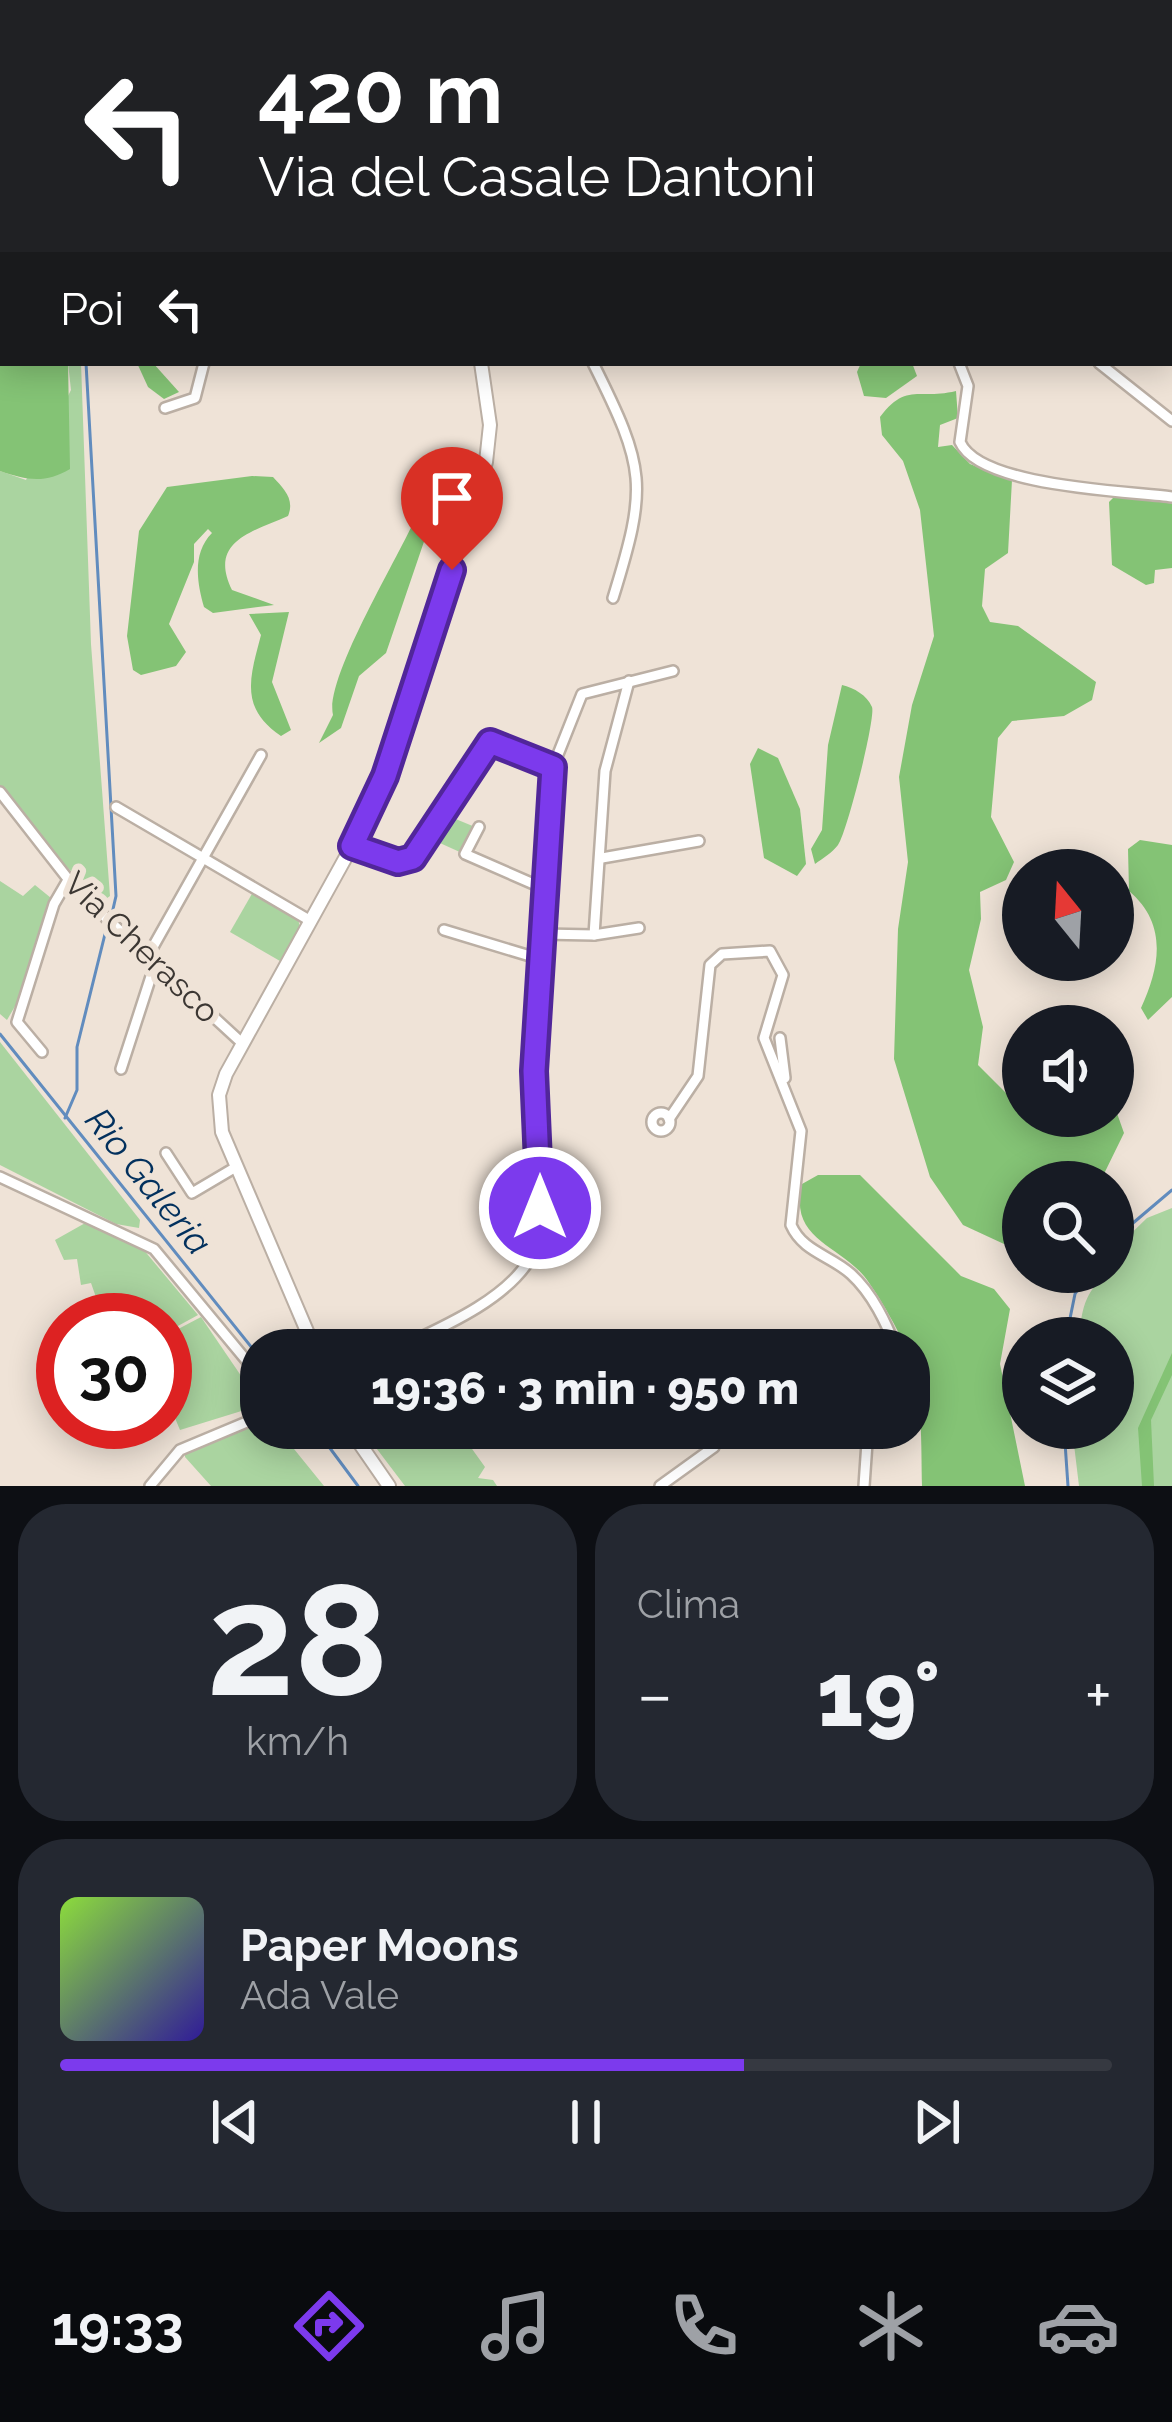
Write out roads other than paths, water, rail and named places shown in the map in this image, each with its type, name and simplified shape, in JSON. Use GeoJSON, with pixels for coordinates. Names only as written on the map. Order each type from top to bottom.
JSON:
{"type":"FeatureCollection","features":[{"type":"Feature","properties":{"kind":"main road"},"geometry":{"type":"LineString","coordinates":[[306,1329],[236,1167],[218,1106],[222,1084],[352,846],[394,748],[486,462],[490,425],[481,366]]}},
{"type":"Feature","properties":{"kind":"main road"},"geometry":{"type":"LineString","coordinates":[[363,1449],[389,1486]]}},
{"type":"Feature","properties":{"kind":"street"},"geometry":{"type":"LineString","coordinates":[[165,409],[195,398],[203,366]]}},
{"type":"Feature","properties":{"kind":"street"},"geometry":{"type":"LineString","coordinates":[[594,366],[626,429],[639,472],[637,520],[613,598]]}},
{"type":"Feature","properties":{"kind":"street"},"geometry":{"type":"LineString","coordinates":[[960,366],[968,386],[960,440],[970,456],[1074,487],[1172,496]]}},
{"type":"Feature","properties":{"kind":"street"},"geometry":{"type":"LineString","coordinates":[[1103,366],[1172,422]]}},
{"type":"Feature","properties":{"kind":"street"},"geometry":{"type":"LineString","coordinates":[[431,1329],[491,1295],[527,1263],[534,1248],[543,1180],[534,1071],[553,767],[582,694],[673,670]]}},
{"type":"Feature","properties":{"kind":"street"},"geometry":{"type":"LineString","coordinates":[[593,935],[605,771],[629,682]]}},
{"type":"Feature","properties":{"kind":"street"},"geometry":{"type":"LineString","coordinates":[[352,846],[398,862],[413,858],[490,742],[553,767]]}},
{"type":"Feature","properties":{"kind":"street"},"geometry":{"type":"LineString","coordinates":[[121,1069],[152,957],[261,754]]}},
{"type":"Feature","properties":{"kind":"street","name":"Via Cherasco"},"geometry":{"type":"LineString","coordinates":[[0,792],[68,880],[242,1043]]}},
{"type":"Feature","properties":{"kind":"street"},"geometry":{"type":"LineString","coordinates":[[116,807],[309,920]]}},
{"type":"Feature","properties":{"kind":"street"},"geometry":{"type":"LineString","coordinates":[[478,827],[465,854],[545,889]]}},
{"type":"Feature","properties":{"kind":"street"},"geometry":{"type":"LineString","coordinates":[[602,858],[699,841]]}},
{"type":"Feature","properties":{"kind":"street"},"geometry":{"type":"LineString","coordinates":[[42,1052],[17,1022],[54,904],[68,880]]}},
{"type":"Feature","properties":{"kind":"street"},"geometry":{"type":"LineString","coordinates":[[542,934],[593,935],[639,928]]}},
{"type":"Feature","properties":{"kind":"street"},"geometry":{"type":"LineString","coordinates":[[444,930],[540,959]]}},
{"type":"Feature","properties":{"kind":"street"},"geometry":{"type":"LineString","coordinates":[[669,1119],[698,1076],[707,971],[722,954],[760,948],[780,962],[782,978],[764,1031],[802,1141],[789,1212],[794,1231],[806,1247],[837,1264],[865,1289],[886,1329]]}},
{"type":"Feature","properties":{"kind":"street"},"geometry":{"type":"LineString","coordinates":[[779,1038],[785,1084]]}},
{"type":"Feature","properties":{"kind":"street"},"geometry":{"type":"LineString","coordinates":[[166,1153],[192,1192],[236,1167]]}},
{"type":"Feature","properties":{"kind":"street"},"geometry":{"type":"LineString","coordinates":[[0,1177],[154,1249],[240,1353]]}},
{"type":"Feature","properties":{"kind":"street"},"geometry":{"type":"LineString","coordinates":[[150,1486],[179,1450],[240,1425]]}},
{"type":"Feature","properties":{"kind":"street"},"geometry":{"type":"LineString","coordinates":[[661,1486],[711,1449]]}},
{"type":"Feature","properties":{"kind":"street"},"geometry":{"type":"LineString","coordinates":[[864,1486],[867,1449]]}},
{"type":"Feature","properties":{"kind":"waterway"},"geometry":{"type":"LineString","coordinates":[[86,366],[116,896],[111,918]]}},
{"type":"Feature","properties":{"kind":"waterway"},"geometry":{"type":"LineString","coordinates":[[65,1118],[77,1090],[77,1047],[107,926]]}},
{"type":"Feature","properties":{"kind":"waterway","name":"Rio Galeria"},"geometry":{"type":"LineString","coordinates":[[0,1034],[240,1333]]}},
{"type":"Feature","properties":{"kind":"waterway"},"geometry":{"type":"LineString","coordinates":[[1134,1222],[1172,1190]]}},
{"type":"Feature","properties":{"kind":"waterway"},"geometry":{"type":"LineString","coordinates":[[1070,1317],[1076,1293]]}},
{"type":"Feature","properties":{"kind":"waterway","name":"Rio Galeria"},"geometry":{"type":"LineString","coordinates":[[331,1449],[358,1486]]}},
{"type":"Feature","properties":{"kind":"waterway"},"geometry":{"type":"LineString","coordinates":[[1065,1449],[1068,1486]]}}]}
